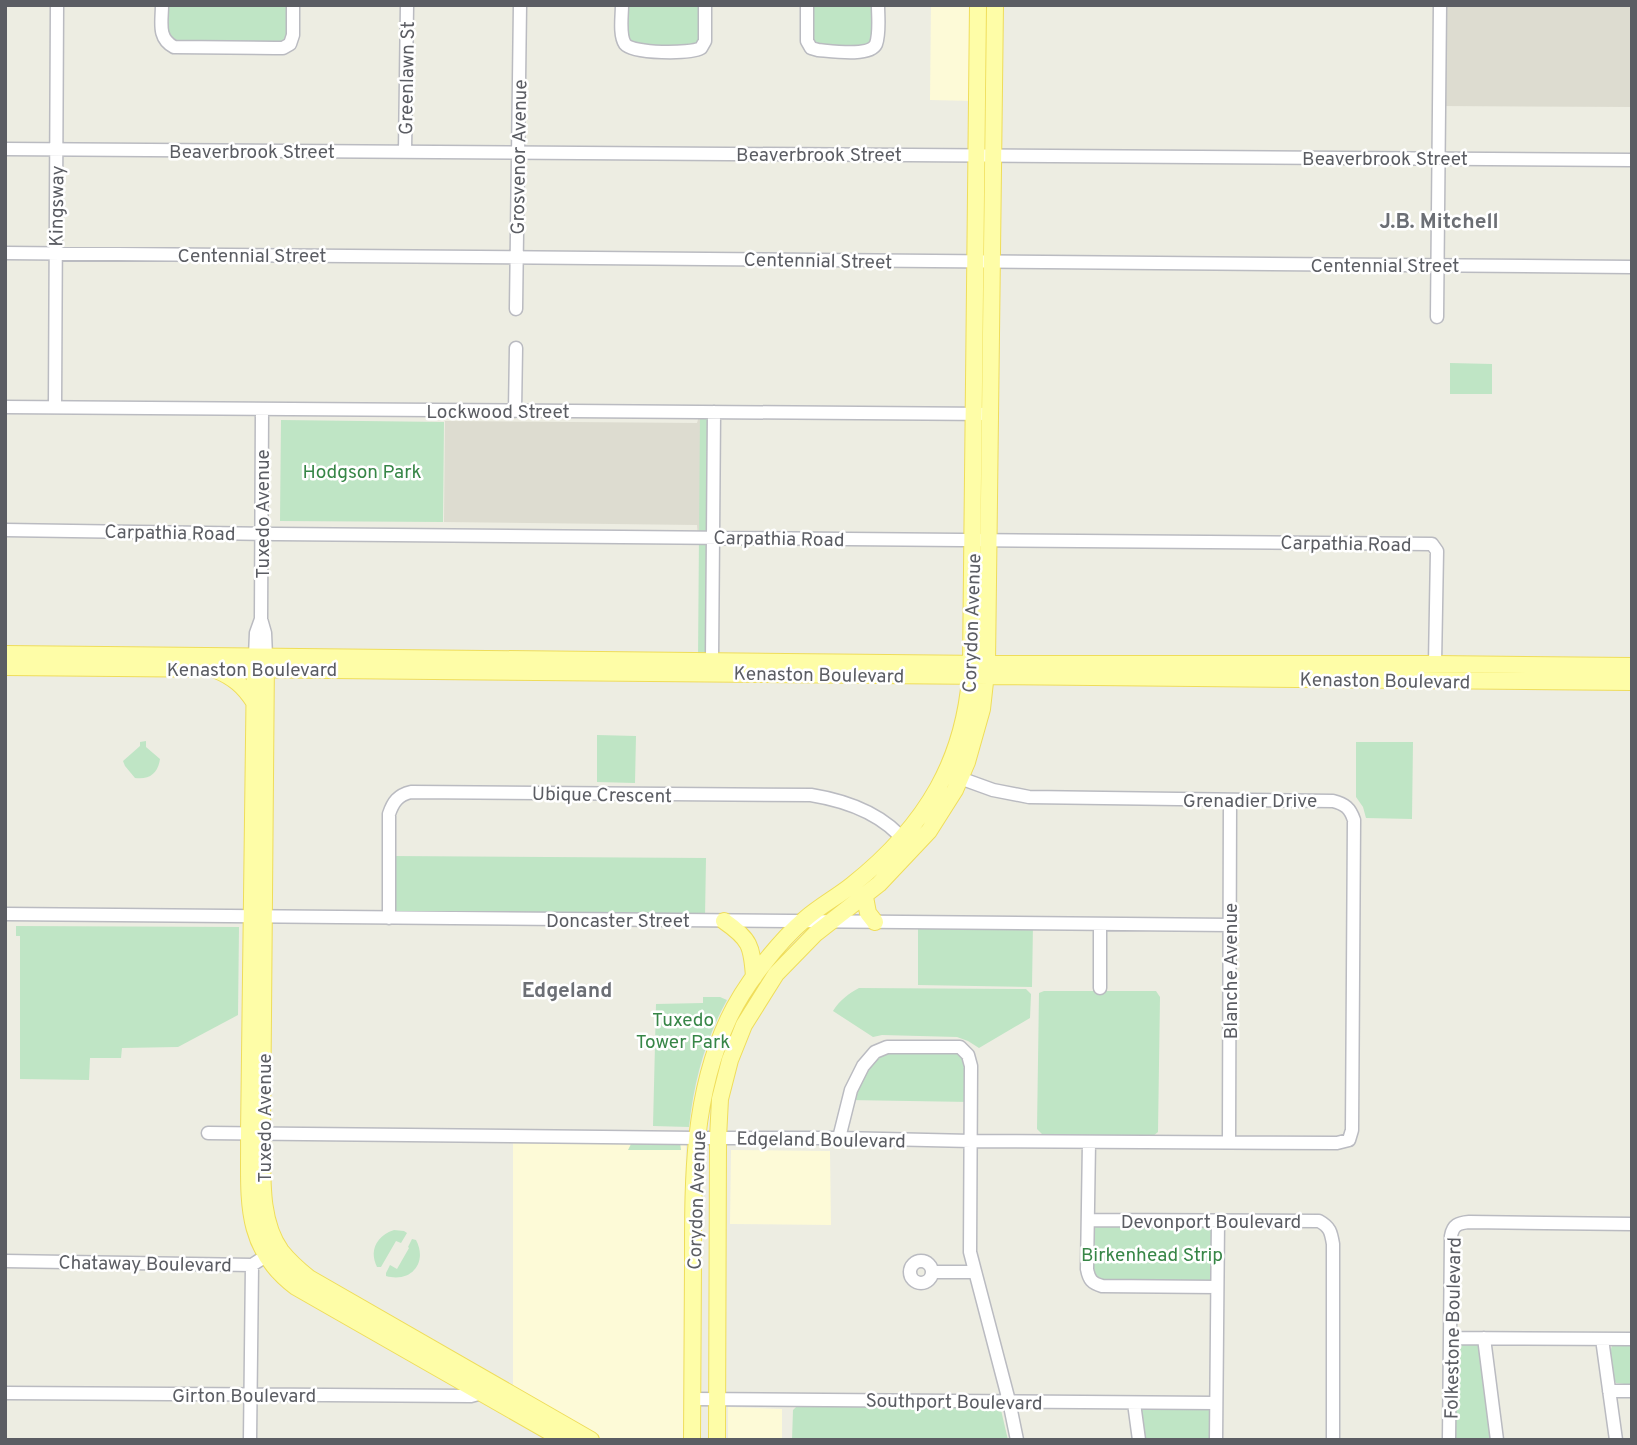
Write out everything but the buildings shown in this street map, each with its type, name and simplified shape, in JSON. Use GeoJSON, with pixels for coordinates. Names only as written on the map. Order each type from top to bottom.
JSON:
{"type":"FeatureCollection","features":[{"type":"Feature","properties":{"kind":"main road","name":"Corydon Avenue"},"geometry":{"type":"LineString","coordinates":[[717,1440],[718,1138],[720,1099],[730,1060],[744,1026],[776,974],[815,934],[859,901],[907,844],[911,829],[933,798],[954,776],[982,709],[979,670],[981,540],[991,414],[993,262],[978,5]]}},
{"type":"Feature","properties":{"kind":"main road","name":"Corydon Avenue"},"geometry":{"type":"LineString","coordinates":[[981,540],[974,414],[976,262],[995,5]]}},
{"type":"Feature","properties":{"kind":"main road","name":"Kenaston Boulevard"},"geometry":{"type":"LineString","coordinates":[[5,653],[261,663],[979,670],[1632,682]]}},
{"type":"Feature","properties":{"kind":"main road","name":"Kenaston Boulevard"},"geometry":{"type":"LineString","coordinates":[[5,667],[214,669],[261,663],[712,660],[979,670],[1435,664],[1632,666]]}},
{"type":"Feature","properties":{"kind":"main road","name":"Tuxedo Avenue"},"geometry":{"type":"LineString","coordinates":[[258,917],[254,702],[261,663]]}},
{"type":"Feature","properties":{"kind":"main road","name":"Tuxedo Avenue"},"geometry":{"type":"LineString","coordinates":[[261,663],[256,1134],[270,1226],[266,1256],[296,1287],[564,1440]]}},
{"type":"Feature","properties":{"kind":"main road"},"geometry":{"type":"LineString","coordinates":[[214,669],[239,683],[254,702]]}},
{"type":"Feature","properties":{"kind":"main road","name":"Corydon Avenue"},"geometry":{"type":"LineString","coordinates":[[692,1440],[693,1173],[703,1096],[713,1056],[728,1018],[745,990],[783,941],[822,905],[907,844]]}},
{"type":"Feature","properties":{"kind":"main road"},"geometry":{"type":"LineString","coordinates":[[844,891],[859,901],[875,922]]}},
{"type":"Feature","properties":{"kind":"main road"},"geometry":{"type":"LineString","coordinates":[[724,921],[739,931],[752,950],[754,977]]}},
{"type":"Feature","properties":{"kind":"main road"},"geometry":{"type":"LineString","coordinates":[[783,941],[796,953]]}},
{"type":"Feature","properties":{"kind":"main road","name":"Tuxedo Avenue"},"geometry":{"type":"LineString","coordinates":[[266,1256],[295,1267],[316,1282],[591,1440]]}},
{"type":"Feature","properties":{"kind":"street","name":"Kingsway"},"geometry":{"type":"LineString","coordinates":[[55,407],[57,5]]}},
{"type":"Feature","properties":{"kind":"street"},"geometry":{"type":"LineString","coordinates":[[162,5],[162,37],[167,44],[174,47],[275,48],[290,44],[293,35],[293,5]]}},
{"type":"Feature","properties":{"kind":"street","name":"Greenlawn St"},"geometry":{"type":"LineString","coordinates":[[405,151],[407,5]]}},
{"type":"Feature","properties":{"kind":"street","name":"Grosvenor Avenue"},"geometry":{"type":"LineString","coordinates":[[516,309],[520,5]]}},
{"type":"Feature","properties":{"kind":"street"},"geometry":{"type":"LineString","coordinates":[[622,5],[622,33],[626,46],[633,50],[689,52],[701,48],[705,41],[705,5]]}},
{"type":"Feature","properties":{"kind":"street"},"geometry":{"type":"LineString","coordinates":[[807,5],[807,41],[811,48],[864,52],[875,46],[878,5]]}},
{"type":"Feature","properties":{"kind":"street"},"geometry":{"type":"LineString","coordinates":[[1437,317],[1440,5]]}},
{"type":"Feature","properties":{"kind":"street","name":"Beaverbrook Street"},"geometry":{"type":"LineString","coordinates":[[5,149],[1632,160]]}},
{"type":"Feature","properties":{"kind":"street","name":"Centennial Street"},"geometry":{"type":"LineString","coordinates":[[5,253],[1632,267]]}},
{"type":"Feature","properties":{"kind":"street"},"geometry":{"type":"LineString","coordinates":[[515,411],[516,348]]}},
{"type":"Feature","properties":{"kind":"street","name":"Lockwood Street"},"geometry":{"type":"LineString","coordinates":[[5,407],[991,414]]}},
{"type":"Feature","properties":{"kind":"street","name":"Tuxedo Avenue"},"geometry":{"type":"LineString","coordinates":[[261,663],[265,633],[261,619],[262,409]]}},
{"type":"Feature","properties":{"kind":"street"},"geometry":{"type":"LineString","coordinates":[[712,660],[714,412]]}},
{"type":"Feature","properties":{"kind":"street","name":"Carpathia Road"},"geometry":{"type":"LineString","coordinates":[[5,530],[1432,544],[1437,551],[1435,664]]}},
{"type":"Feature","properties":{"kind":"street","name":"Grenadier Drive"},"geometry":{"type":"LineString","coordinates":[[954,776],[993,790],[1029,797],[1334,800],[1343,803],[1351,811],[1354,820],[1352,1130],[1349,1140]]}},
{"type":"Feature","properties":{"kind":"street","name":"Ubique Crescent"},"geometry":{"type":"LineString","coordinates":[[389,918],[389,814],[397,799],[411,792],[811,795],[852,804],[896,831],[907,844]]}},
{"type":"Feature","properties":{"kind":"street","name":"Blanche Avenue"},"geometry":{"type":"LineString","coordinates":[[1229,1142],[1230,800]]}},
{"type":"Feature","properties":{"kind":"street","name":"Doncaster Street"},"geometry":{"type":"LineString","coordinates":[[5,914],[1231,925]]}},
{"type":"Feature","properties":{"kind":"street"},"geometry":{"type":"LineString","coordinates":[[1100,924],[1100,988]]}},
{"type":"Feature","properties":{"kind":"street"},"geometry":{"type":"LineString","coordinates":[[839,1138],[851,1090],[863,1066],[875,1052],[887,1047],[960,1047],[968,1055],[971,1066],[970,1252],[1017,1440]]}},
{"type":"Feature","properties":{"kind":"street","name":"Edgeland Boulevard"},"geometry":{"type":"LineString","coordinates":[[208,1133],[1089,1142],[1337,1143],[1349,1140]]}},
{"type":"Feature","properties":{"kind":"street"},"geometry":{"type":"LineString","coordinates":[[1089,1142],[1089,1279],[1102,1286],[1217,1287]]}},
{"type":"Feature","properties":{"kind":"street","name":"Devonport Boulevard"},"geometry":{"type":"LineString","coordinates":[[1089,1220],[1319,1221],[1326,1225],[1331,1231],[1334,1244],[1333,1440]]}},
{"type":"Feature","properties":{"kind":"street"},"geometry":{"type":"LineString","coordinates":[[1216,1440],[1218,1220]]}},
{"type":"Feature","properties":{"kind":"street","name":"Folkestone Boulevard"},"geometry":{"type":"LineString","coordinates":[[1449,1440],[1452,1229],[1459,1223],[1632,1224]]}},
{"type":"Feature","properties":{"kind":"street"},"geometry":{"type":"LineString","coordinates":[[250,1440],[251,1395],[266,1256]]}},
{"type":"Feature","properties":{"kind":"street","name":"Chataway Boulevard"},"geometry":{"type":"LineString","coordinates":[[5,1261],[266,1256]]}},
{"type":"Feature","properties":{"kind":"street"},"geometry":{"type":"LineString","coordinates":[[932,1272],[974,1272]]}},
{"type":"Feature","properties":{"kind":"street"},"geometry":{"type":"LineString","coordinates":[[1450,1338],[1632,1339]]}},
{"type":"Feature","properties":{"kind":"street"},"geometry":{"type":"LineString","coordinates":[[1484,1338],[1497,1440]]}},
{"type":"Feature","properties":{"kind":"street"},"geometry":{"type":"LineString","coordinates":[[1602,1339],[1616,1440]]}},
{"type":"Feature","properties":{"kind":"street"},"geometry":{"type":"LineString","coordinates":[[1609,1391],[1632,1391]]}},
{"type":"Feature","properties":{"kind":"street","name":"Girton Boulevard"},"geometry":{"type":"LineString","coordinates":[[5,1393],[471,1396],[482,1393]]}},
{"type":"Feature","properties":{"kind":"street","name":"Southport Boulevard"},"geometry":{"type":"LineString","coordinates":[[692,1399],[1215,1403]]}},
{"type":"Feature","properties":{"kind":"street"},"geometry":{"type":"LineString","coordinates":[[1134,1403],[1139,1440]]}},
{"type":"Feature","properties":{"kind":"shaded area"},"geometry":{"type":"Polygon","coordinates":[[[931,5],[974,5],[973,101],[930,100],[931,5]]]}},
{"type":"Feature","properties":{"kind":"shaded area"},"geometry":{"type":"Polygon","coordinates":[[[1440,5],[1632,5],[1632,107],[1439,106],[1440,5]]]}},
{"type":"Feature","properties":{"kind":"shaded area"},"geometry":{"type":"Polygon","coordinates":[[[700,412],[714,412],[698,537],[697,525],[444,522],[445,421],[697,423],[700,412]]]}},
{"type":"Feature","properties":{"kind":"shaded area"},"geometry":{"type":"Polygon","coordinates":[[[513,1141],[686,1141],[685,1255],[689,1269],[688,1440],[591,1440],[513,1395],[513,1141]]]}},
{"type":"Feature","properties":{"kind":"shaded area"},"geometry":{"type":"Polygon","coordinates":[[[731,1150],[830,1151],[831,1225],[730,1224],[731,1150]]]}},
{"type":"Feature","properties":{"kind":"shaded area"},"geometry":{"type":"Polygon","coordinates":[[[728,1407],[782,1409],[782,1440],[728,1440],[728,1407]]]}},
{"type":"Feature","properties":{"kind":"green space"},"geometry":{"type":"Polygon","coordinates":[[[166,5],[288,5],[287,35],[284,40],[278,42],[174,42],[167,35],[166,5]]]}},
{"type":"Feature","properties":{"kind":"green space"},"geometry":{"type":"Polygon","coordinates":[[[622,5],[705,5],[701,48],[627,46],[622,5]]]}},
{"type":"Feature","properties":{"kind":"green space"},"geometry":{"type":"Polygon","coordinates":[[[807,5],[878,5],[875,46],[811,48],[807,5]]]}},
{"type":"Feature","properties":{"kind":"green space"},"geometry":{"type":"Polygon","coordinates":[[[1450,363],[1492,364],[1492,394],[1450,394],[1450,363]]]}},
{"type":"Feature","properties":{"kind":"green space"},"geometry":{"type":"Polygon","coordinates":[[[700,412],[714,412],[712,660],[698,660],[700,412]]]}},
{"type":"Feature","properties":{"kind":"green space","name":"Hodgson Park"},"geometry":{"type":"Polygon","coordinates":[[[281,420],[444,422],[443,522],[280,521],[281,420]]]}},
{"type":"Feature","properties":{"kind":"green space"},"geometry":{"type":"Polygon","coordinates":[[[597,735],[636,736],[635,783],[597,782],[597,735]]]}},
{"type":"Feature","properties":{"kind":"green space"},"geometry":{"type":"Polygon","coordinates":[[[146,741],[146,747],[160,759],[159,764],[149,777],[135,778],[123,761],[140,746],[140,742],[146,741]]]}},
{"type":"Feature","properties":{"kind":"green space"},"geometry":{"type":"Polygon","coordinates":[[[1356,742],[1413,742],[1412,819],[1366,818],[1356,797],[1356,742]]]}},
{"type":"Feature","properties":{"kind":"green space"},"geometry":{"type":"Polygon","coordinates":[[[392,856],[706,858],[705,917],[392,913],[392,856]]]}},
{"type":"Feature","properties":{"kind":"green space"},"geometry":{"type":"Polygon","coordinates":[[[918,922],[1033,923],[1032,987],[918,985],[918,922]]]}},
{"type":"Feature","properties":{"kind":"green space"},"geometry":{"type":"Polygon","coordinates":[[[16,926],[239,927],[238,1015],[178,1047],[122,1048],[121,1058],[90,1058],[89,1080],[20,1079],[20,936],[16,936],[16,926]]]}},
{"type":"Feature","properties":{"kind":"green space"},"geometry":{"type":"Polygon","coordinates":[[[859,988],[1026,989],[1031,994],[1030,1018],[979,1048],[957,1037],[873,1037],[833,1011],[844,998],[859,988]]]}},
{"type":"Feature","properties":{"kind":"green space"},"geometry":{"type":"Polygon","coordinates":[[[1156,991],[1160,997],[1158,1132],[1153,1136],[1043,1135],[1037,1129],[1039,993],[1156,991]]]}},
{"type":"Feature","properties":{"kind":"green space","name":"Tuxedo Tower Park"},"geometry":{"type":"Polygon","coordinates":[[[703,997],[720,997],[727,1000],[712,1030],[702,1061],[689,1127],[653,1126],[656,1004],[703,1003],[703,997]]]}},
{"type":"Feature","properties":{"kind":"green space"},"geometry":{"type":"Polygon","coordinates":[[[960,1047],[968,1055],[971,1102],[848,1100],[875,1052],[960,1047]]]}},
{"type":"Feature","properties":{"kind":"green space"},"geometry":{"type":"Polygon","coordinates":[[[680,1142],[681,1150],[628,1150],[631,1144],[637,1143],[680,1142]]]}},
{"type":"Feature","properties":{"kind":"green space","name":"Birkenhead Strip"},"geometry":{"type":"Polygon","coordinates":[[[1089,1220],[1218,1220],[1217,1287],[1102,1286],[1087,1269],[1089,1220]]]}},
{"type":"Feature","properties":{"kind":"green space"},"geometry":{"type":"Polygon","coordinates":[[[394,1230],[407,1233],[401,1243],[396,1241],[381,1267],[377,1267],[374,1255],[376,1245],[383,1236],[394,1230]]]}},
{"type":"Feature","properties":{"kind":"green space"},"geometry":{"type":"Polygon","coordinates":[[[412,1239],[416,1240],[420,1256],[415,1269],[403,1277],[386,1276],[390,1265],[397,1269],[412,1239]]]}},
{"type":"Feature","properties":{"kind":"green space"},"geometry":{"type":"Polygon","coordinates":[[[1450,1338],[1484,1338],[1497,1440],[1449,1440],[1450,1338]]]}},
{"type":"Feature","properties":{"kind":"green space"},"geometry":{"type":"Polygon","coordinates":[[[1632,1343],[1632,1385],[1616,1383],[1610,1364],[1611,1348],[1613,1344],[1632,1343]]]}},
{"type":"Feature","properties":{"kind":"green space"},"geometry":{"type":"Polygon","coordinates":[[[1134,1403],[1215,1403],[1216,1440],[1139,1440],[1134,1403]]]}},
{"type":"Feature","properties":{"kind":"green space"},"geometry":{"type":"Polygon","coordinates":[[[798,1405],[996,1407],[1001,1410],[1008,1440],[792,1440],[793,1410],[798,1405]]]}},
{"type":"Feature","properties":{"kind":"district","name":"J.B. Mitchell"},"geometry":{"type":"Point","coordinates":[1439,221]}},
{"type":"Feature","properties":{"kind":"district","name":"Edgeland"},"geometry":{"type":"Point","coordinates":[567,990]}}]}
